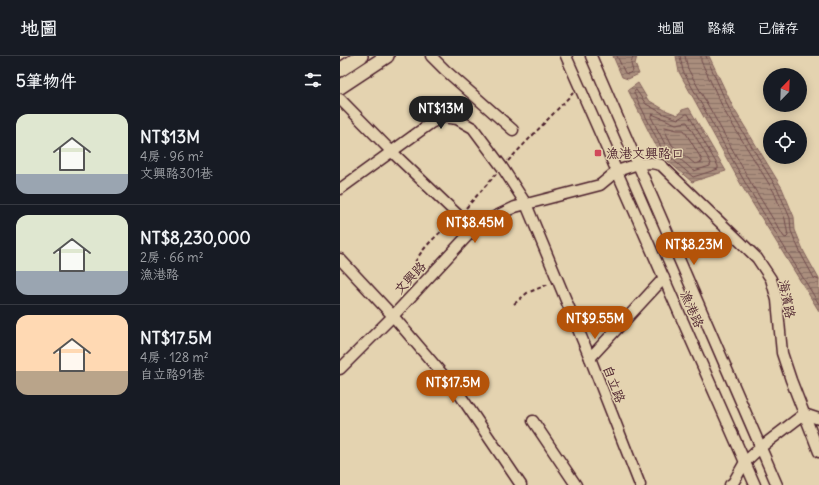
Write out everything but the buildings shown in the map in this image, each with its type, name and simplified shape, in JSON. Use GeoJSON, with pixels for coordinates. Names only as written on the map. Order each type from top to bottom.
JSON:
{"type":"FeatureCollection","features":[{"type":"Feature","properties":{"kind":"main road"},"geometry":{"type":"LineString","coordinates":[[340,70],[361,56]]}},
{"type":"Feature","properties":{"kind":"main road"},"geometry":{"type":"LineString","coordinates":[[340,87],[387,56]]}},
{"type":"Feature","properties":{"kind":"street"},"geometry":{"type":"LineString","coordinates":[[431,56],[513,130]]}},
{"type":"Feature","properties":{"kind":"street","name":"漁港路"},"geometry":{"type":"LineString","coordinates":[[566,56],[755,485]]}},
{"type":"Feature","properties":{"kind":"street","name":"漁港路"},"geometry":{"type":"LineString","coordinates":[[591,56],[777,485]]}},
{"type":"Feature","properties":{"kind":"street"},"geometry":{"type":"LineString","coordinates":[[340,99],[459,216]]}},
{"type":"Feature","properties":{"kind":"street","name":"自立路"},"geometry":{"type":"LineString","coordinates":[[340,189],[431,123],[443,117],[457,118],[472,128],[502,167],[526,204],[590,358],[640,485]]}},
{"type":"Feature","properties":{"kind":"street","name":"海濱路"},"geometry":{"type":"LineString","coordinates":[[638,164],[651,163],[661,165],[757,258],[771,279],[777,300],[782,352],[819,452]]}},
{"type":"Feature","properties":{"kind":"street","name":"文興路"},"geometry":{"type":"LineString","coordinates":[[340,369],[393,316],[471,232],[502,212],[526,204],[600,185],[617,171],[638,164]]}},
{"type":"Feature","properties":{"kind":"street"},"geometry":{"type":"LineString","coordinates":[[340,258],[393,316],[460,395],[521,485]]}},
{"type":"Feature","properties":{"kind":"street"},"geometry":{"type":"LineString","coordinates":[[590,358],[664,278]]}},
{"type":"Feature","properties":{"kind":"street"},"geometry":{"type":"LineString","coordinates":[[730,485],[733,483],[745,462],[760,447],[804,414],[819,419]]}},
{"type":"Feature","properties":{"kind":"street"},"geometry":{"type":"LineString","coordinates":[[533,421],[576,485]]}},
{"type":"Feature","properties":{"kind":"path"},"geometry":{"type":"LineString","coordinates":[[428,278],[414,264],[419,255],[432,239],[459,216],[502,167],[579,86]]}},
{"type":"Feature","properties":{"kind":"path"},"geometry":{"type":"LineString","coordinates":[[514,304],[527,293],[558,280]]}},
{"type":"Feature","properties":{"kind":"water"},"geometry":{"type":"Polygon","coordinates":[[[613,56],[637,56],[635,64],[639,74],[628,79],[622,77],[613,56]]]}},
{"type":"Feature","properties":{"kind":"water"},"geometry":{"type":"Polygon","coordinates":[[[676,56],[709,56],[734,109],[763,157],[763,164],[767,164],[782,188],[794,217],[795,230],[804,252],[819,279],[819,311],[743,188],[679,72],[676,56]]]}},
{"type":"Feature","properties":{"kind":"water"},"geometry":{"type":"Polygon","coordinates":[[[638,83],[648,100],[665,110],[678,115],[682,110],[689,108],[726,171],[692,182],[660,154],[628,90],[638,83]]]}},
{"type":"Feature","properties":{"kind":"place","name":"漁港文興路口"},"geometry":{"type":"Point","coordinates":[598,153]}}]}
